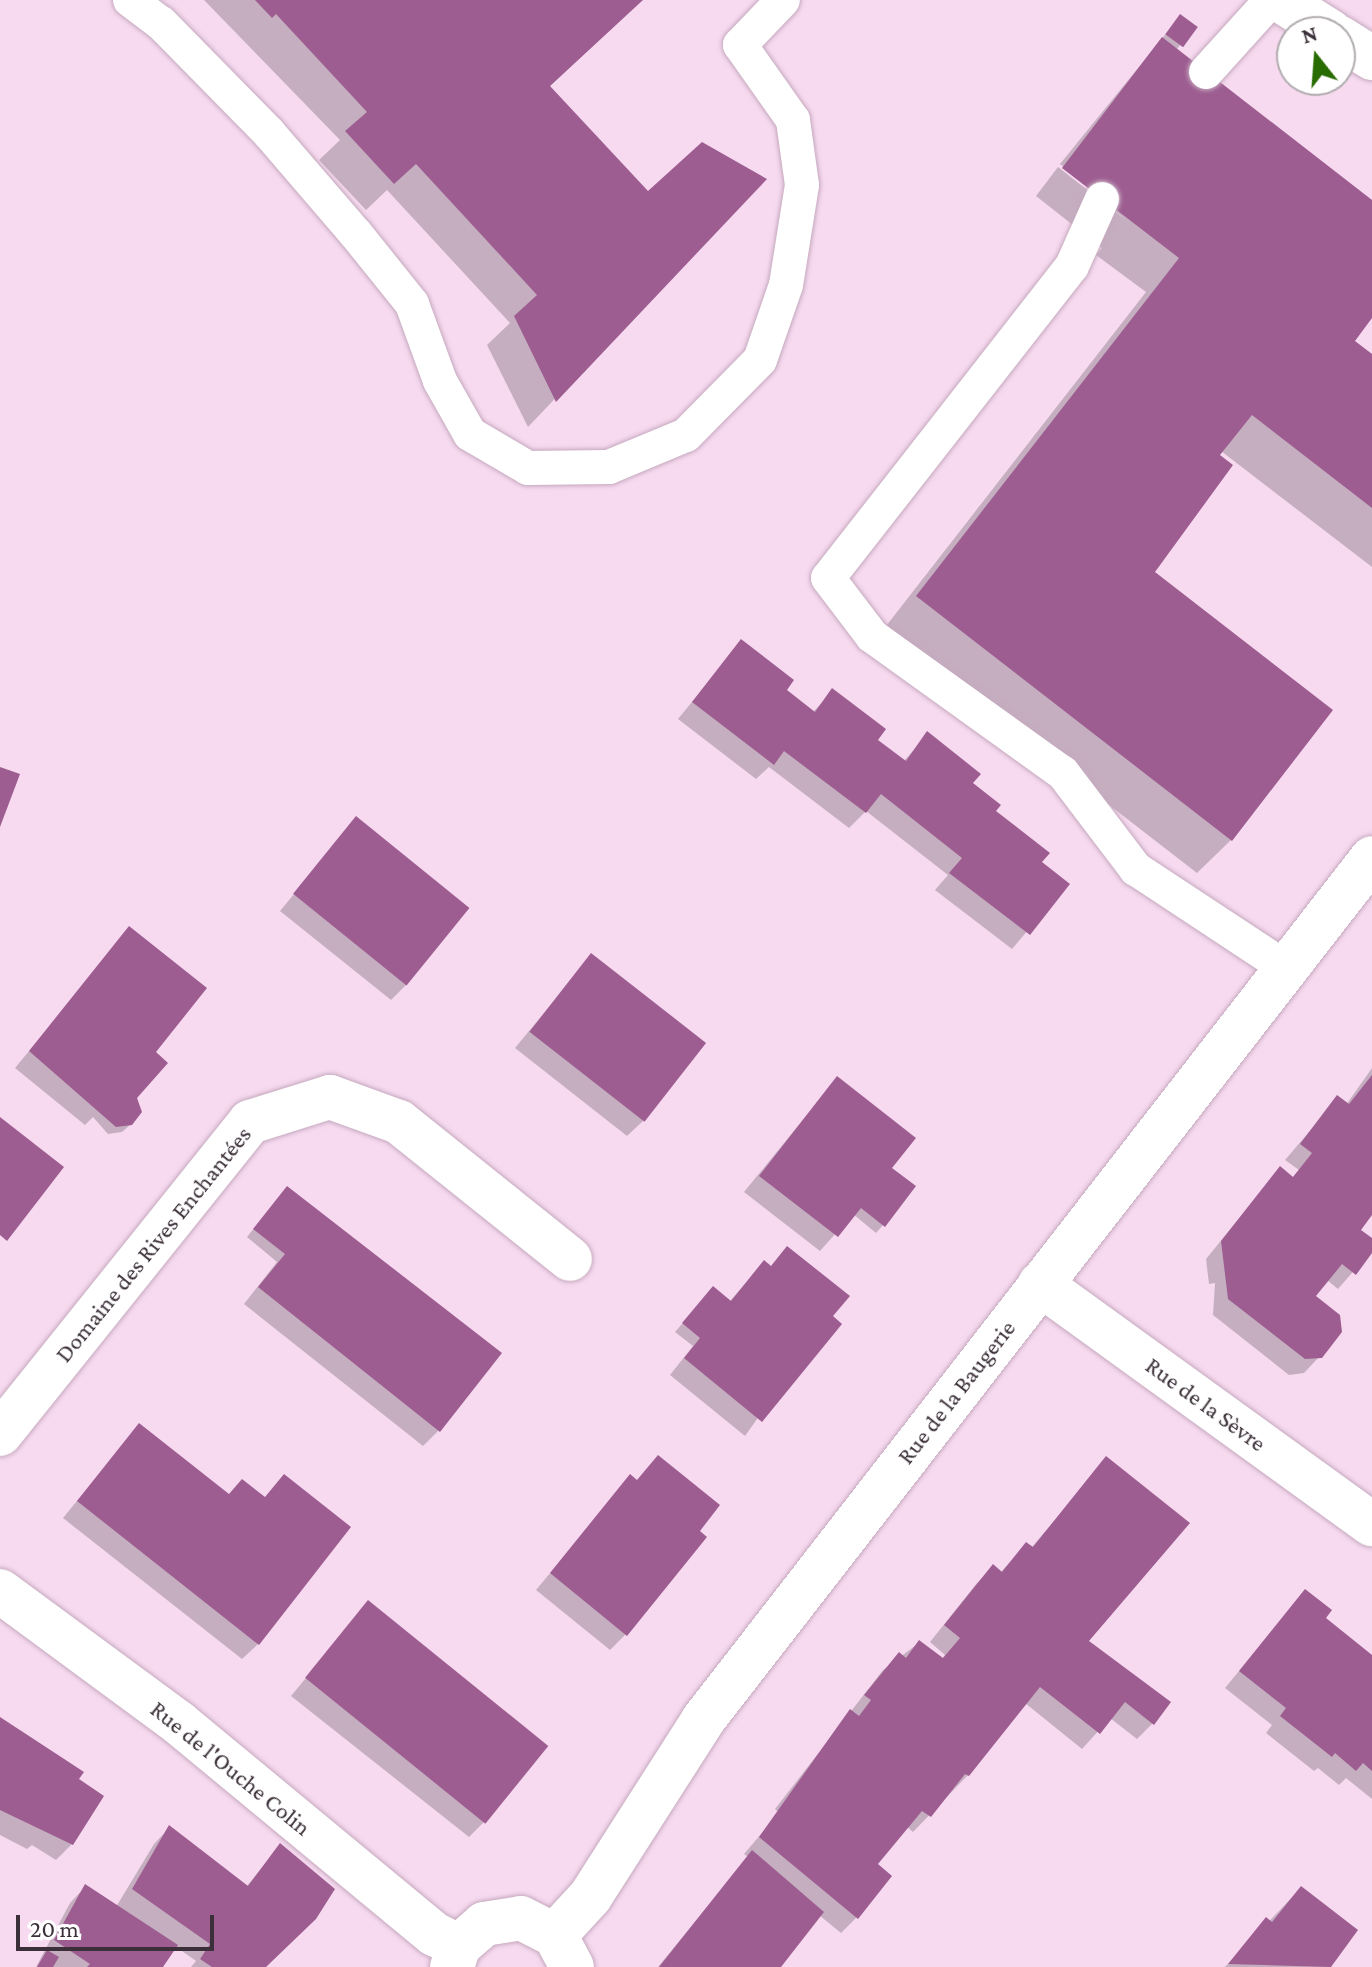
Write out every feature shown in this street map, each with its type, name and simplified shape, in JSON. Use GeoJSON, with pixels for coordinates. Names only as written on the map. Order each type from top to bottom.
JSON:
{"type":"FeatureCollection","features":[{"type":"Feature","properties":{"kind":"street"},"geometry":{"type":"LineString","coordinates":[[1280,0],[1306,16]]}},
{"type":"Feature","properties":{"kind":"street","name":"Rue de la Baugerie"},"geometry":{"type":"LineString","coordinates":[[563,1951],[590,1897],[703,1720],[1372,858]]}},
{"type":"Feature","properties":{"kind":"street","name":"Domaine des Rives Enchantées"},"geometry":{"type":"LineString","coordinates":[[0,1434],[250,1122],[330,1097],[399,1122],[570,1259]]}},
{"type":"Feature","properties":{"kind":"street","name":"Rue de la Sèvre"},"geometry":{"type":"LineString","coordinates":[[1040,1284],[1372,1524]]}},
{"type":"Feature","properties":{"kind":"street","name":"Rue de l'Ouche Colin"},"geometry":{"type":"LineString","coordinates":[[0,1591],[179,1723],[434,1934],[455,1957]]}},
{"type":"Feature","properties":{"kind":"street"},"geometry":{"type":"LineString","coordinates":[[455,1957],[484,1924],[502,1918],[540,1924],[563,1951]]}},
{"type":"Feature","properties":{"kind":"lane"},"geometry":{"type":"LineString","coordinates":[[130,0],[161,23],[269,133],[412,304],[440,381],[470,434],[528,468],[609,467],[686,435],[760,360],[786,285],[802,185],[793,120],[740,45],[783,0]]}},
{"type":"Feature","properties":{"kind":"lane"},"geometry":{"type":"LineString","coordinates":[[1206,72],[1271,0]]}},
{"type":"Feature","properties":{"kind":"lane"},"geometry":{"type":"LineString","coordinates":[[1102,199],[1072,266],[828,578],[872,636],[1063,773],[1136,869],[1286,968]]}},
{"type":"Feature","properties":{"kind":"building"},"geometry":{"type":"Polygon","coordinates":[[[255,0],[643,0],[550,86],[648,191],[702,142],[767,179],[556,402],[514,316],[537,295],[416,164],[394,184],[345,131],[367,112],[276,14],[272,18],[255,0]]]}},
{"type":"Feature","properties":{"kind":"building"},"geometry":{"type":"Polygon","coordinates":[[[1180,14],[1198,27],[1183,47],[1165,34],[1180,14]]]}},
{"type":"Feature","properties":{"kind":"building"},"geometry":{"type":"Polygon","coordinates":[[[1162,37],[1372,200],[1372,318],[1355,341],[1372,354],[1372,508],[1252,415],[1220,455],[1233,465],[1155,572],[1333,710],[1232,841],[916,596],[1179,258],[1062,168],[1162,37]]]}},
{"type":"Feature","properties":{"kind":"building"},"geometry":{"type":"Polygon","coordinates":[[[741,639],[794,680],[787,690],[815,712],[832,688],[886,729],[878,740],[906,761],[927,731],[981,774],[973,783],[1001,805],[996,811],[1050,853],[1042,862],[1070,884],[1030,935],[949,873],[962,858],[881,794],[866,813],[784,751],[774,765],[692,702],[741,639]]]}},
{"type":"Feature","properties":{"kind":"building"},"geometry":{"type":"Polygon","coordinates":[[[0,767],[20,774],[0,827],[0,767]]]}},
{"type":"Feature","properties":{"kind":"building"},"geometry":{"type":"Polygon","coordinates":[[[356,816],[469,908],[407,986],[293,894],[356,816]]]}},
{"type":"Feature","properties":{"kind":"building"},"geometry":{"type":"Polygon","coordinates":[[[129,926],[207,988],[156,1052],[168,1063],[137,1098],[142,1112],[132,1125],[116,1127],[29,1051],[129,926]]]}},
{"type":"Feature","properties":{"kind":"building"},"geometry":{"type":"Polygon","coordinates":[[[591,953],[706,1043],[644,1122],[529,1032],[591,953]]]}},
{"type":"Feature","properties":{"kind":"building"},"geometry":{"type":"Polygon","coordinates":[[[1372,1075],[1372,1215],[1361,1230],[1372,1238],[1372,1253],[1356,1275],[1342,1264],[1316,1296],[1340,1315],[1342,1332],[1322,1358],[1305,1359],[1228,1299],[1221,1241],[1280,1166],[1293,1177],[1312,1153],[1300,1144],[1337,1095],[1349,1104],[1372,1075]]]}},
{"type":"Feature","properties":{"kind":"building"},"geometry":{"type":"Polygon","coordinates":[[[837,1076],[916,1138],[892,1168],[916,1186],[885,1227],[861,1208],[838,1237],[759,1176],[837,1076]]]}},
{"type":"Feature","properties":{"kind":"building"},"geometry":{"type":"Polygon","coordinates":[[[0,1117],[64,1167],[7,1241],[0,1235],[0,1117]]]}},
{"type":"Feature","properties":{"kind":"building"},"geometry":{"type":"Polygon","coordinates":[[[287,1186],[502,1353],[440,1432],[258,1287],[285,1254],[253,1229],[287,1186]]]}},
{"type":"Feature","properties":{"kind":"building"},"geometry":{"type":"Polygon","coordinates":[[[787,1246],[850,1296],[833,1316],[842,1324],[762,1422],[684,1358],[700,1338],[682,1323],[713,1286],[731,1301],[764,1260],[771,1266],[787,1246]]]}},
{"type":"Feature","properties":{"kind":"building"},"geometry":{"type":"Polygon","coordinates":[[[139,1423],[229,1494],[242,1479],[265,1497],[284,1474],[351,1527],[259,1645],[77,1501],[139,1423]]]}},
{"type":"Feature","properties":{"kind":"building"},"geometry":{"type":"Polygon","coordinates":[[[658,1455],[720,1505],[700,1531],[707,1537],[627,1636],[550,1573],[630,1474],[637,1480],[658,1455]]]}},
{"type":"Feature","properties":{"kind":"building"},"geometry":{"type":"Polygon","coordinates":[[[1106,1456],[1190,1523],[1089,1641],[1171,1702],[1154,1725],[1125,1702],[1100,1734],[1040,1687],[969,1776],[965,1774],[931,1817],[922,1811],[878,1864],[892,1876],[858,1919],[759,1837],[850,1709],[859,1716],[871,1700],[864,1695],[899,1652],[906,1658],[919,1640],[943,1658],[960,1638],[944,1625],[993,1564],[1002,1572],[1026,1542],[1033,1547],[1106,1456]]]}},
{"type":"Feature","properties":{"kind":"building"},"geometry":{"type":"Polygon","coordinates":[[[1305,1589],[1332,1610],[1326,1618],[1372,1655],[1372,1771],[1363,1763],[1356,1771],[1335,1753],[1332,1757],[1280,1716],[1286,1708],[1239,1671],[1305,1589]]]}},
{"type":"Feature","properties":{"kind":"building"},"geometry":{"type":"Polygon","coordinates":[[[368,1600],[548,1746],[485,1824],[305,1678],[368,1600]]]}},
{"type":"Feature","properties":{"kind":"building"},"geometry":{"type":"Polygon","coordinates":[[[0,1717],[84,1772],[79,1779],[104,1796],[73,1845],[0,1810],[0,1717]]]}},
{"type":"Feature","properties":{"kind":"building"},"geometry":{"type":"Polygon","coordinates":[[[169,1825],[248,1886],[280,1843],[335,1889],[316,1919],[266,1967],[212,1967],[200,1959],[210,1944],[132,1889],[169,1825]]]}},
{"type":"Feature","properties":{"kind":"building"},"geometry":{"type":"Polygon","coordinates":[[[752,1850],[824,1912],[781,1967],[659,1967],[752,1850]]]}},
{"type":"Feature","properties":{"kind":"building"},"geometry":{"type":"Polygon","coordinates":[[[85,1884],[178,1945],[163,1967],[87,1967],[90,1964],[54,1940],[85,1884]]]}},
{"type":"Feature","properties":{"kind":"building"},"geometry":{"type":"Polygon","coordinates":[[[1301,1886],[1358,1930],[1331,1967],[1228,1964],[1266,1917],[1272,1922],[1301,1886]]]}},
{"type":"Feature","properties":{"kind":"building"},"geometry":{"type":"Polygon","coordinates":[[[47,1950],[59,1957],[53,1967],[37,1967],[47,1950]]]}}]}
